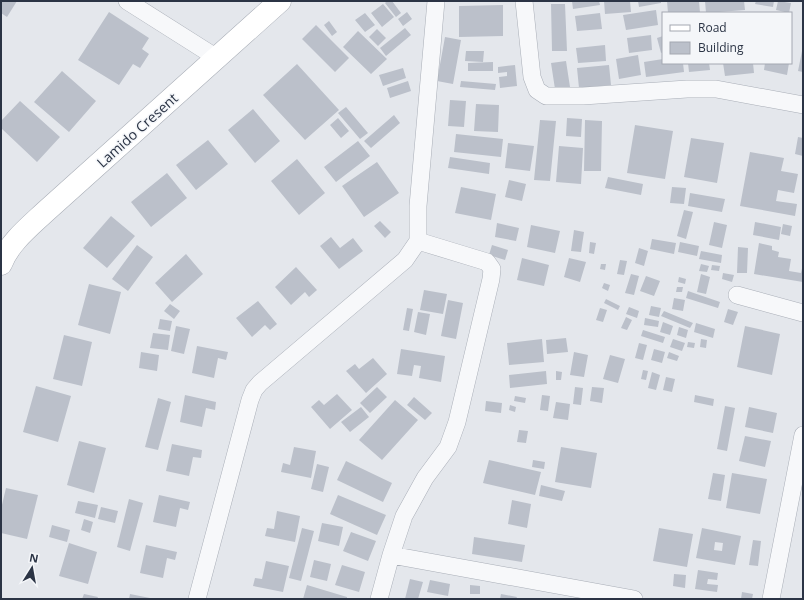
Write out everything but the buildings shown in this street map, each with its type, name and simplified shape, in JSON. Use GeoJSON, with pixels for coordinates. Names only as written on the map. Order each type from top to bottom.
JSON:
{"type":"FeatureCollection","features":[{"type":"Feature","properties":{"kind":"street"},"geometry":{"type":"LineString","coordinates":[[127,1],[217,58]]}},
{"type":"Feature","properties":{"kind":"street","name":"Lamido Cresent"},"geometry":{"type":"LineString","coordinates":[[1,264],[19,237],[45,212],[280,1]]}},
{"type":"Feature","properties":{"kind":"street"},"geometry":{"type":"LineString","coordinates":[[197,599],[250,400],[254,390],[266,378],[405,260],[418,240],[418,206],[436,1]]}},
{"type":"Feature","properties":{"kind":"street"},"geometry":{"type":"LineString","coordinates":[[524,1],[532,77],[537,90],[546,96],[583,96],[687,89],[716,89],[803,105]]}},
{"type":"Feature","properties":{"kind":"street"},"geometry":{"type":"LineString","coordinates":[[379,599],[404,516],[424,478],[448,447],[457,422],[491,279],[492,269],[486,262],[418,240]]}},
{"type":"Feature","properties":{"kind":"street"},"geometry":{"type":"LineString","coordinates":[[736,295],[803,313]]}},
{"type":"Feature","properties":{"kind":"street"},"geometry":{"type":"LineString","coordinates":[[771,599],[803,435]]}},
{"type":"Feature","properties":{"kind":"street"},"geometry":{"type":"LineString","coordinates":[[391,555],[634,599]]}}]}
